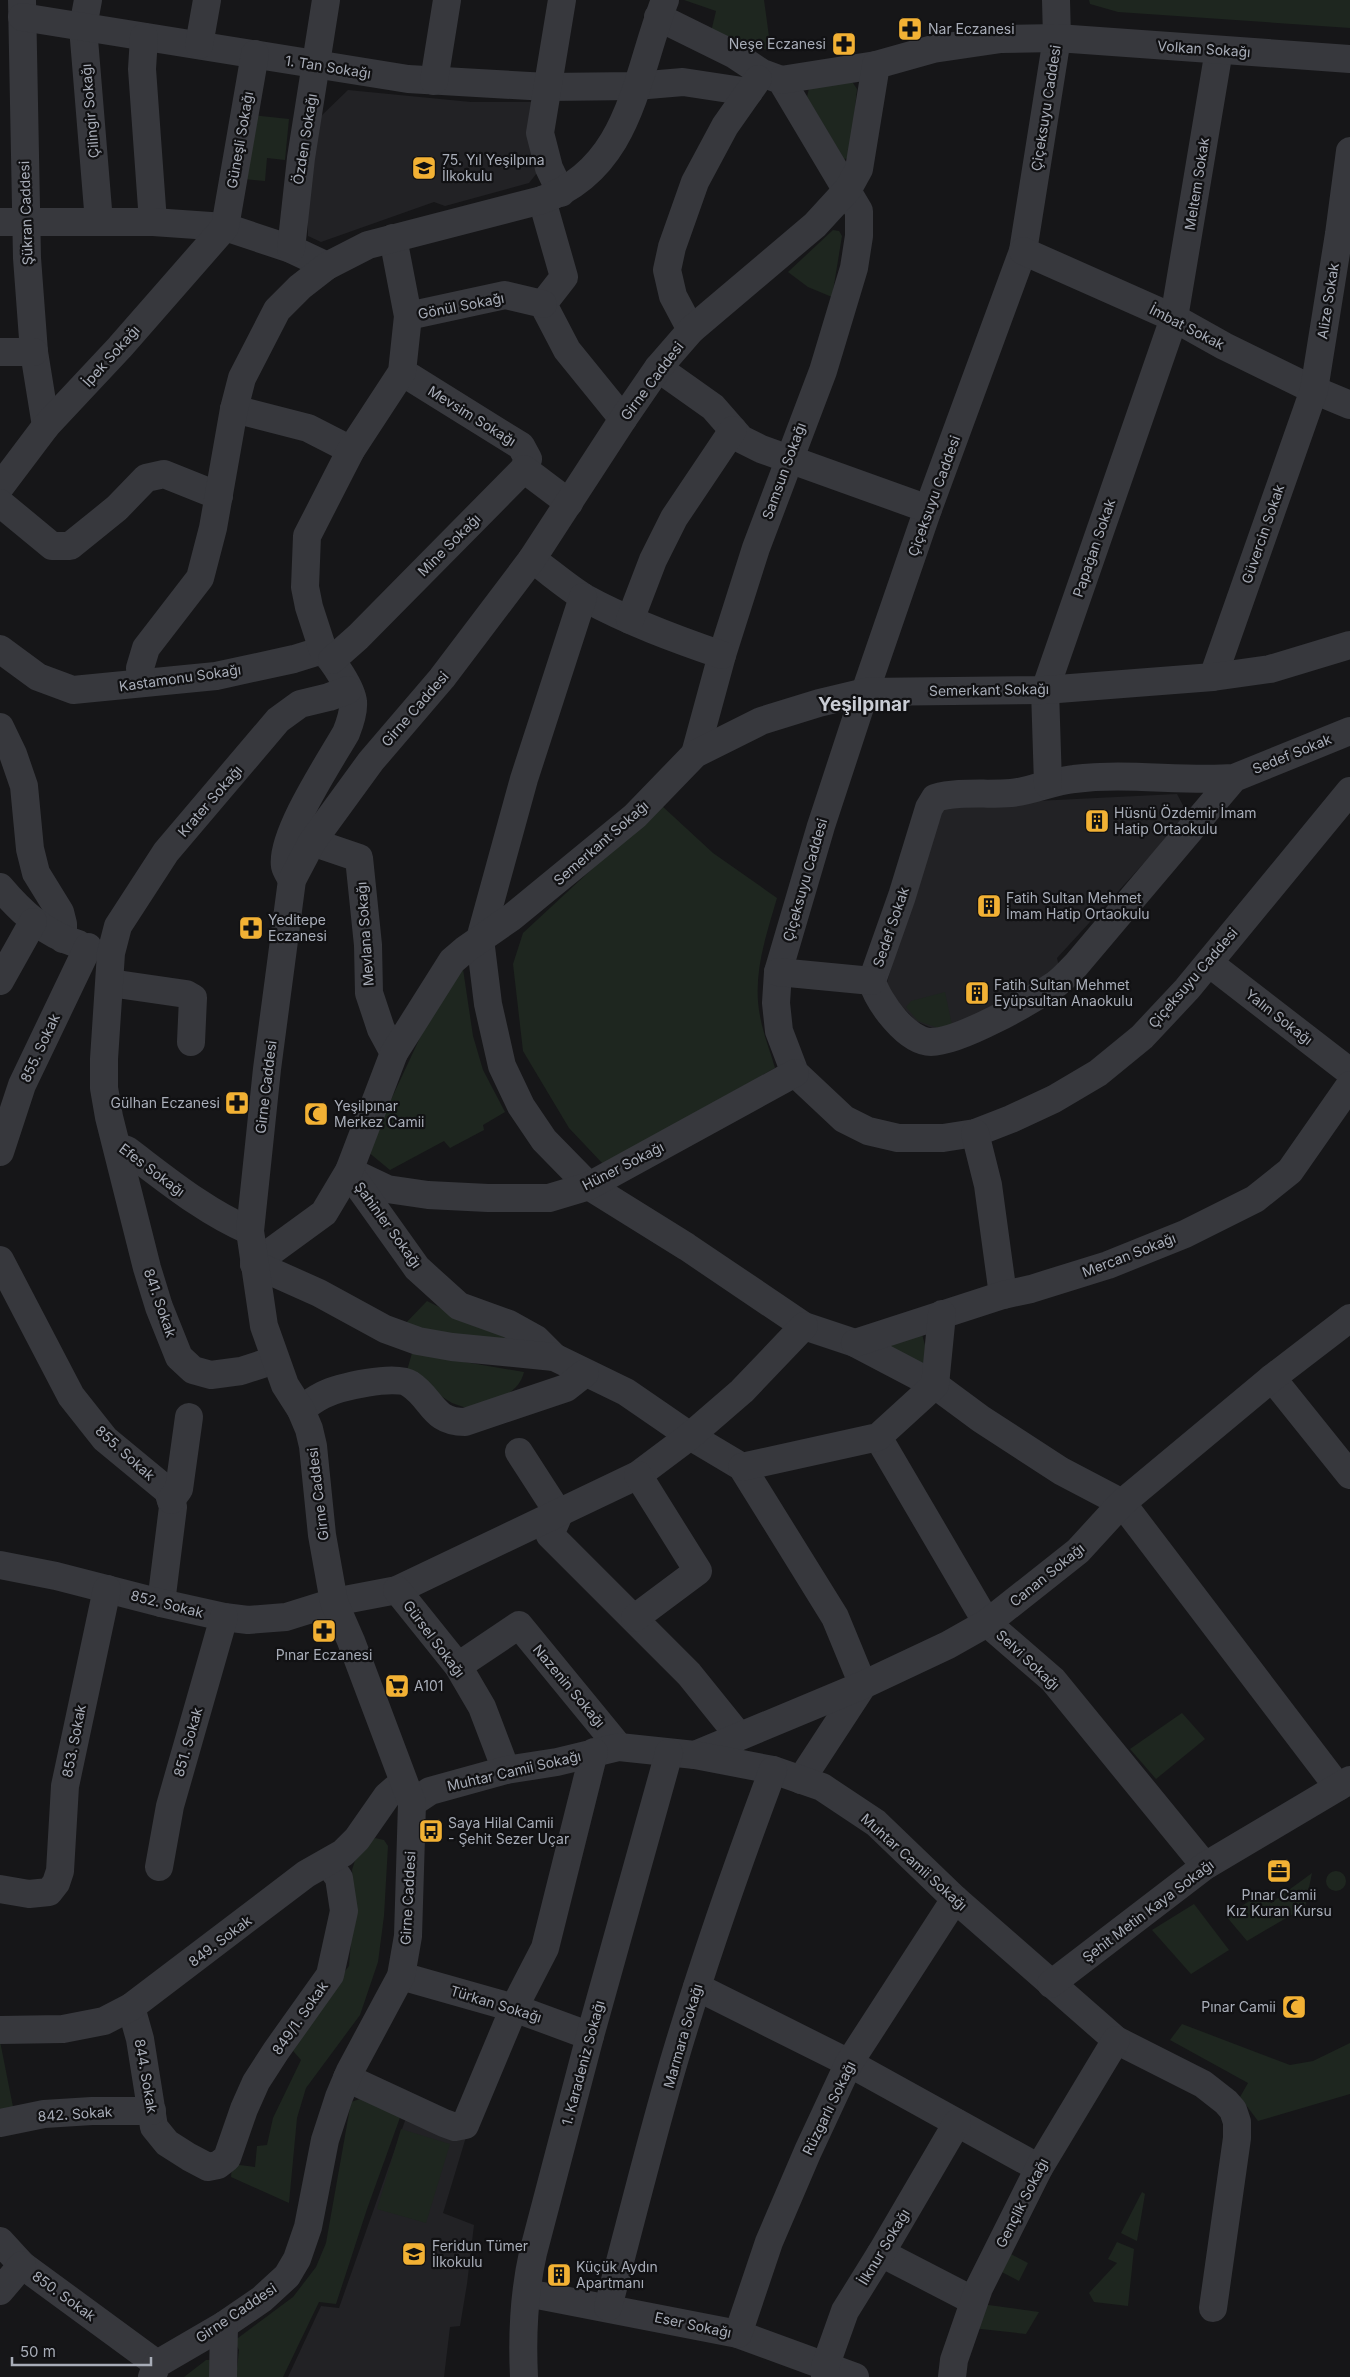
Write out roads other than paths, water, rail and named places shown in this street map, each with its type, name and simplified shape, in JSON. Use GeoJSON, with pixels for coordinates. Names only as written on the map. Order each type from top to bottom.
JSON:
{"type":"FeatureCollection","features":[{"type":"Feature","properties":{"kind":"street","name":"Çilingir Sokağı"},"geometry":{"type":"LineString","coordinates":[[88,0],[83,28],[99,222]]}},
{"type":"Feature","properties":{"kind":"street"},"geometry":{"type":"LineString","coordinates":[[199,45],[207,0]]}},
{"type":"Feature","properties":{"kind":"street","name":"Özden Sokağı"},"geometry":{"type":"LineString","coordinates":[[291,249],[301,158],[318,65],[326,0]]}},
{"type":"Feature","properties":{"kind":"street"},"geometry":{"type":"LineString","coordinates":[[434,81],[448,0]]}},
{"type":"Feature","properties":{"kind":"street"},"geometry":{"type":"LineString","coordinates":[[562,0],[540,132],[549,168],[564,277],[543,304],[567,350],[623,419]]}},
{"type":"Feature","properties":{"kind":"street","name":"Çiçeksuyu Caddesi"},"geometry":{"type":"LineString","coordinates":[[1056,0],[1058,38],[1024,251],[928,509],[865,692],[821,826],[778,972],[776,1002],[779,1031],[795,1073],[844,1119],[868,1131],[898,1138],[920,1140],[975,1133],[1011,1120],[1046,1103],[1098,1073],[1142,1037],[1209,963],[1350,791]]}},
{"type":"Feature","properties":{"kind":"street","name":"1. Tan Sokağı"},"geometry":{"type":"LineString","coordinates":[[22,8],[83,28],[434,81],[547,87],[636,86],[683,82],[764,82],[876,65]]}},
{"type":"Feature","properties":{"kind":"street","name":"Şükran Caddesi"},"geometry":{"type":"LineString","coordinates":[[22,8],[11,95],[13,222],[27,258],[34,352],[46,426]]}},
{"type":"Feature","properties":{"kind":"street"},"geometry":{"type":"LineString","coordinates":[[141,683],[140,668],[146,648],[200,578],[219,496],[234,409],[242,378],[277,310],[300,286],[327,266],[368,245],[552,196],[600,161],[617,137],[662,9],[735,54],[764,82],[725,126],[695,182],[672,247],[667,270],[673,296],[691,330]]}},
{"type":"Feature","properties":{"kind":"street"},"geometry":{"type":"LineString","coordinates":[[144,37],[142,69],[153,222]]}},
{"type":"Feature","properties":{"kind":"street"},"geometry":{"type":"LineString","coordinates":[[876,65],[933,49],[1001,39],[1058,38]]}},
{"type":"Feature","properties":{"kind":"street","name":"Volkan Sokağı"},"geometry":{"type":"LineString","coordinates":[[1058,38],[1350,59]]}},
{"type":"Feature","properties":{"kind":"street","name":"Meltem Sokak"},"geometry":{"type":"LineString","coordinates":[[1174,318],[1219,50]]}},
{"type":"Feature","properties":{"kind":"street","name":"Güneşli Sokağı"},"geometry":{"type":"LineString","coordinates":[[225,226],[255,54]]}},
{"type":"Feature","properties":{"kind":"street","name":"Girne Caddesi"},"geometry":{"type":"LineString","coordinates":[[154,2370],[224,2325],[275,2289],[287,2276],[297,2259],[308,2227],[325,2140],[347,2078],[401,1976],[408,1936],[408,1794],[369,1687],[334,1602],[322,1535],[313,1446],[309,1429],[301,1410],[284,1385],[264,1326],[250,1231],[266,1078],[292,880],[312,842],[371,761],[442,678],[532,560],[658,368],[691,330],[814,225],[848,189],[860,169],[876,65]]}},
{"type":"Feature","properties":{"kind":"street","name":"Samsun Sokağı"},"geometry":{"type":"LineString","coordinates":[[695,754],[722,655],[756,548],[788,459],[823,371],[854,268],[859,236],[859,211],[848,189],[764,82]]}},
{"type":"Feature","properties":{"kind":"street","name":"Alize Sokak"},"geometry":{"type":"LineString","coordinates":[[1314,390],[1345,236],[1350,151]]}},
{"type":"Feature","properties":{"kind":"street"},"geometry":{"type":"LineString","coordinates":[[13,222],[153,222],[225,226],[291,249],[327,266]]}},
{"type":"Feature","properties":{"kind":"street","name":"İpek Sokağı"},"geometry":{"type":"LineString","coordinates":[[0,487],[46,426],[120,347],[225,226]]}},
{"type":"Feature","properties":{"kind":"street"},"geometry":{"type":"LineString","coordinates":[[292,880],[285,868],[285,854],[296,820],[346,733],[351,720],[353,700],[328,655],[309,607],[305,587],[306,536],[351,450],[402,372],[408,316],[393,238]]}},
{"type":"Feature","properties":{"kind":"street","name":"İmbat Sokak"},"geometry":{"type":"LineString","coordinates":[[1024,251],[1174,318],[1224,346],[1314,390],[1350,405]]}},
{"type":"Feature","properties":{"kind":"street","name":"Gönül Sokağı"},"geometry":{"type":"LineString","coordinates":[[408,316],[505,295],[543,304]]}},
{"type":"Feature","properties":{"kind":"street","name":"Papağan Sokak"},"geometry":{"type":"LineString","coordinates":[[1048,784],[1045,690],[1174,318]]}},
{"type":"Feature","properties":{"kind":"street"},"geometry":{"type":"LineString","coordinates":[[0,352],[34,352]]}},
{"type":"Feature","properties":{"kind":"street"},"geometry":{"type":"LineString","coordinates":[[658,368],[713,408],[733,430],[748,442],[788,459],[928,509]]}},
{"type":"Feature","properties":{"kind":"street","name":"Mevsim Sokağı"},"geometry":{"type":"LineString","coordinates":[[402,372],[521,446],[528,459],[524,469]]}},
{"type":"Feature","properties":{"kind":"street","name":"Güvercin Sokak"},"geometry":{"type":"LineString","coordinates":[[1213,677],[1314,390]]}},
{"type":"Feature","properties":{"kind":"street"},"geometry":{"type":"LineString","coordinates":[[234,409],[308,428],[351,450]]}},
{"type":"Feature","properties":{"kind":"street"},"geometry":{"type":"LineString","coordinates":[[630,620],[653,560],[674,518],[733,430]]}},
{"type":"Feature","properties":{"kind":"street"},"geometry":{"type":"LineString","coordinates":[[524,469],[569,504]]}},
{"type":"Feature","properties":{"kind":"street","name":"Mine Sokağı"},"geometry":{"type":"LineString","coordinates":[[328,655],[358,638],[524,469]]}},
{"type":"Feature","properties":{"kind":"street"},"geometry":{"type":"LineString","coordinates":[[0,503],[52,546],[70,546],[117,508],[146,478],[164,474],[219,496]]}},
{"type":"Feature","properties":{"kind":"street"},"geometry":{"type":"LineString","coordinates":[[532,560],[583,597],[659,634],[722,655]]}},
{"type":"Feature","properties":{"kind":"street"},"geometry":{"type":"LineString","coordinates":[[583,597],[524,779],[480,939],[488,1004],[502,1066],[521,1106],[544,1140],[589,1186],[687,1247],[804,1326],[855,1343],[934,1384],[981,1419],[1061,1472],[1122,1503],[1344,1784]]}},
{"type":"Feature","properties":{"kind":"street","name":"Semerkant Sokağı"},"geometry":{"type":"LineString","coordinates":[[254,1264],[324,1214],[349,1171],[394,1054],[452,962],[480,939],[512,917],[635,816],[695,754],[761,721],[819,703],[865,692],[1045,690],[1213,677],[1270,669],[1350,645]]}},
{"type":"Feature","properties":{"kind":"street","name":"Kastamonu Sokağı"},"geometry":{"type":"LineString","coordinates":[[0,649],[38,677],[73,690],[216,676],[294,659],[328,655]]}},
{"type":"Feature","properties":{"kind":"street","name":"Krater Sokağı"},"geometry":{"type":"LineString","coordinates":[[87,946],[118,926],[166,852],[278,720],[300,704],[330,697],[348,690]]}},
{"type":"Feature","properties":{"kind":"street","name":"Efes Sokağı"},"geometry":{"type":"LineString","coordinates":[[0,727],[13,754],[24,786],[30,849],[36,873],[60,912],[63,924],[87,946],[110,983],[104,1088],[118,1147],[127,1150],[192,1199],[224,1220],[250,1231]]}},
{"type":"Feature","properties":{"kind":"street","name":"Sedef Sokak"},"geometry":{"type":"LineString","coordinates":[[1234,778],[1076,965],[1058,983],[1017,1008],[977,1028],[946,1039],[930,1042],[913,1036],[886,1010],[876,994],[872,981],[902,896],[929,808],[935,798],[955,794],[1012,792],[1074,779],[1127,776],[1234,778],[1350,731]]}},
{"type":"Feature","properties":{"kind":"street","name":"Mevlana Sokağı"},"geometry":{"type":"LineString","coordinates":[[312,842],[358,858],[368,945],[369,993],[381,1029],[394,1054]]}},
{"type":"Feature","properties":{"kind":"street"},"geometry":{"type":"LineString","coordinates":[[0,887],[33,922],[87,946]]}},
{"type":"Feature","properties":{"kind":"street"},"geometry":{"type":"LineString","coordinates":[[0,981],[33,922]]}},
{"type":"Feature","properties":{"kind":"street","name":"855. Sokak"},"geometry":{"type":"LineString","coordinates":[[0,1152],[22,1085],[87,946]]}},
{"type":"Feature","properties":{"kind":"street","name":"Yalın Sokağı"},"geometry":{"type":"LineString","coordinates":[[1209,963],[1350,1072]]}},
{"type":"Feature","properties":{"kind":"street"},"geometry":{"type":"LineString","coordinates":[[778,972],[872,981]]}},
{"type":"Feature","properties":{"kind":"street"},"geometry":{"type":"LineString","coordinates":[[110,983],[186,994],[193,998],[191,1042]]}},
{"type":"Feature","properties":{"kind":"street","name":"Hüner Sokağı"},"geometry":{"type":"LineString","coordinates":[[349,1171],[386,1189],[428,1195],[488,1198],[549,1198],[589,1186],[795,1073]]}},
{"type":"Feature","properties":{"kind":"street","name":"Mercan Sokağı"},"geometry":{"type":"LineString","coordinates":[[855,1343],[1003,1295],[1031,1289],[1108,1265],[1185,1234],[1256,1199],[1290,1171],[1350,1086]]}},
{"type":"Feature","properties":{"kind":"street"},"geometry":{"type":"LineString","coordinates":[[975,1133],[988,1185],[1003,1295]]}},
{"type":"Feature","properties":{"kind":"street","name":"841. Sokak"},"geometry":{"type":"LineString","coordinates":[[118,1147],[147,1268],[159,1307],[179,1357],[193,1370],[211,1375],[242,1371],[276,1360]]}},
{"type":"Feature","properties":{"kind":"street","name":"Şahinler Sokağı"},"geometry":{"type":"LineString","coordinates":[[349,1171],[417,1268],[459,1306],[509,1324],[536,1340],[554,1356]]}},
{"type":"Feature","properties":{"kind":"street","name":"855. Sokak"},"geometry":{"type":"LineString","coordinates":[[0,1260],[71,1396],[85,1416],[105,1439],[168,1491],[171,1500]]}},
{"type":"Feature","properties":{"kind":"street"},"geometry":{"type":"LineString","coordinates":[[254,1264],[319,1293],[384,1329],[418,1341],[452,1348],[554,1356],[626,1392],[660,1412],[690,1436],[742,1466],[835,1617],[863,1685],[801,1780]]}},
{"type":"Feature","properties":{"kind":"street"},"geometry":{"type":"LineString","coordinates":[[742,1466],[878,1437],[934,1384],[942,1314]]}},
{"type":"Feature","properties":{"kind":"street","name":"Canan Sokağı"},"geometry":{"type":"LineString","coordinates":[[682,1754],[739,1736],[863,1685],[948,1645],[987,1623],[1078,1551],[1122,1503],[1272,1378],[1350,1318]]}},
{"type":"Feature","properties":{"kind":"street","name":"852. Sokak"},"geometry":{"type":"LineString","coordinates":[[0,1567],[56,1576],[161,1603],[224,1617],[248,1620],[286,1617],[334,1602],[397,1590],[638,1476],[690,1436],[742,1391],[804,1326]]}},
{"type":"Feature","properties":{"kind":"street"},"geometry":{"type":"LineString","coordinates":[[301,1410],[324,1394],[365,1384],[401,1380],[411,1384],[439,1415],[452,1422],[465,1422],[566,1388],[585,1373]]}},
{"type":"Feature","properties":{"kind":"street"},"geometry":{"type":"LineString","coordinates":[[1272,1378],[1350,1474]]}},
{"type":"Feature","properties":{"kind":"street"},"geometry":{"type":"LineString","coordinates":[[161,1603],[173,1507],[171,1500],[179,1489],[189,1417]]}},
{"type":"Feature","properties":{"kind":"street","name":"Selvi Sokağı"},"geometry":{"type":"LineString","coordinates":[[878,1437],[987,1623],[1053,1680],[1205,1866]]}},
{"type":"Feature","properties":{"kind":"street"},"geometry":{"type":"LineString","coordinates":[[519,1452],[559,1514],[550,1535],[689,1674],[739,1736]]}},
{"type":"Feature","properties":{"kind":"street"},"geometry":{"type":"LineString","coordinates":[[635,1618],[698,1571],[638,1476]]}},
{"type":"Feature","properties":{"kind":"street","name":"853. Sokak"},"geometry":{"type":"LineString","coordinates":[[0,1889],[29,1894],[49,1892],[56,1883],[60,1871],[65,1786],[107,1589]]}},
{"type":"Feature","properties":{"kind":"street","name":"Gürsel Sokağı"},"geometry":{"type":"LineString","coordinates":[[397,1590],[458,1666],[482,1707],[506,1770]]}},
{"type":"Feature","properties":{"kind":"street","name":"851. Sokak"},"geometry":{"type":"LineString","coordinates":[[159,1867],[170,1806],[224,1617]]}},
{"type":"Feature","properties":{"kind":"street","name":"Nazenin Sokağı"},"geometry":{"type":"LineString","coordinates":[[458,1666],[518,1625],[606,1749]]}},
{"type":"Feature","properties":{"kind":"street"},"geometry":{"type":"LineString","coordinates":[[347,2078],[444,2123],[455,2126],[465,2125],[514,2008],[545,1948],[606,1749]]}},
{"type":"Feature","properties":{"kind":"street","name":"Muhtar Camii Sokağı"},"geometry":{"type":"LineString","coordinates":[[408,1794],[430,1791],[506,1770],[556,1762],[606,1749],[682,1754],[773,1770],[822,1787],[876,1823],[954,1899],[1116,2040],[1203,2084],[1233,2110],[1237,2122],[1237,2138],[1213,2308]]}},
{"type":"Feature","properties":{"kind":"street","name":"1. Karadeniz Sokağı"},"geometry":{"type":"LineString","coordinates":[[524,2377],[527,2293],[533,2253],[590,2036],[682,1754]]}},
{"type":"Feature","properties":{"kind":"street","name":"Marmara Sokağı"},"geometry":{"type":"LineString","coordinates":[[608,2307],[674,2064],[697,1987],[731,1880],[773,1770]]}},
{"type":"Feature","properties":{"kind":"street","name":"Şehit Metin Kaya Sokağı"},"geometry":{"type":"LineString","coordinates":[[1051,1984],[1205,1866],[1344,1784]]}},
{"type":"Feature","properties":{"kind":"street","name":"849. Sokak"},"geometry":{"type":"LineString","coordinates":[[0,2030],[63,2029],[104,2021],[131,2007],[306,1874],[343,1853],[357,1839],[391,1792],[395,1789],[408,1794]]}},
{"type":"Feature","properties":{"kind":"street","name":"849/1. Sokak"},"geometry":{"type":"LineString","coordinates":[[218,2165],[227,2158],[244,2109],[256,2082],[330,1974],[344,1911],[339,1878],[328,1863]]}},
{"type":"Feature","properties":{"kind":"street","name":"Rüzgarlı Sokağı"},"geometry":{"type":"LineString","coordinates":[[738,2334],[769,2242],[808,2151],[849,2063],[954,1899]]}},
{"type":"Feature","properties":{"kind":"street","name":"Türkan Sokağı"},"geometry":{"type":"LineString","coordinates":[[401,1976],[514,2008],[590,2036]]}},
{"type":"Feature","properties":{"kind":"street"},"geometry":{"type":"LineString","coordinates":[[697,1987],[849,2063],[1039,2168]]}},
{"type":"Feature","properties":{"kind":"street","name":"844. Sokak"},"geometry":{"type":"LineString","coordinates":[[131,2007],[140,2039],[154,2127],[167,2143],[208,2167],[218,2165]]}},
{"type":"Feature","properties":{"kind":"street","name":"Gençlik Sokağı"},"geometry":{"type":"LineString","coordinates":[[952,2377],[954,2360],[974,2301],[1039,2168],[1116,2040]]}},
{"type":"Feature","properties":{"kind":"street","name":"842. Sokak"},"geometry":{"type":"LineString","coordinates":[[0,2123],[44,2114],[92,2111],[152,2111]]}},
{"type":"Feature","properties":{"kind":"street","name":"İlknur Sokağı"},"geometry":{"type":"LineString","coordinates":[[825,2372],[845,2311],[957,2123]]}},
{"type":"Feature","properties":{"kind":"street","name":"850. Sokak"},"geometry":{"type":"LineString","coordinates":[[0,2240],[22,2265],[154,2370]]}},
{"type":"Feature","properties":{"kind":"street"},"geometry":{"type":"LineString","coordinates":[[881,2253],[974,2301]]}},
{"type":"Feature","properties":{"kind":"street"},"geometry":{"type":"LineString","coordinates":[[0,2291],[22,2265]]}},
{"type":"Feature","properties":{"kind":"street","name":"Eser Sokağı"},"geometry":{"type":"LineString","coordinates":[[527,2293],[608,2307],[738,2334],[825,2372],[855,2377]]}},
{"type":"Feature","properties":{"kind":"street"},"geometry":{"type":"LineString","coordinates":[[222,2377],[224,2325]]}},
{"type":"Feature","properties":{"kind":"place","name":"Nar Eczanesi"},"geometry":{"type":"Point","coordinates":[910,29]}},
{"type":"Feature","properties":{"kind":"place","name":"Neşe Eczanesi"},"geometry":{"type":"Point","coordinates":[844,44]}},
{"type":"Feature","properties":{"kind":"place","name":"75. Yıl Yeşilpına İlkokulu"},"geometry":{"type":"Point","coordinates":[424,168]}},
{"type":"Feature","properties":{"kind":"place","name":"Hüsnü Özdemir İmam Hatip Ortaokulu"},"geometry":{"type":"Point","coordinates":[1097,821]}},
{"type":"Feature","properties":{"kind":"place","name":"Fatih Sultan Mehmet İmam Hatip Ortaokulu"},"geometry":{"type":"Point","coordinates":[989,906]}},
{"type":"Feature","properties":{"kind":"place","name":"Yeditepe Eczanesi"},"geometry":{"type":"Point","coordinates":[251,928]}},
{"type":"Feature","properties":{"kind":"place","name":"Fatih Sultan Mehmet Eyüpsultan Anaokulu"},"geometry":{"type":"Point","coordinates":[977,993]}},
{"type":"Feature","properties":{"kind":"place","name":"Gülhan Eczanesi"},"geometry":{"type":"Point","coordinates":[237,1103]}},
{"type":"Feature","properties":{"kind":"place","name":"Yeşilpınar Merkez Camii"},"geometry":{"type":"Point","coordinates":[316,1114]}},
{"type":"Feature","properties":{"kind":"place","name":"Pınar Eczanesi"},"geometry":{"type":"Point","coordinates":[324,1631]}},
{"type":"Feature","properties":{"kind":"place","name":"A101"},"geometry":{"type":"Point","coordinates":[397,1686]}},
{"type":"Feature","properties":{"kind":"place","name":"Saya Hilal Camii - Şehit Sezer Uçar"},"geometry":{"type":"Point","coordinates":[431,1831]}},
{"type":"Feature","properties":{"kind":"place","name":"Pınar Camii Kız Kuran Kursu"},"geometry":{"type":"Point","coordinates":[1279,1871]}},
{"type":"Feature","properties":{"kind":"place","name":"Pınar Camii"},"geometry":{"type":"Point","coordinates":[1294,2007]}},
{"type":"Feature","properties":{"kind":"place","name":"Feridun Tümer İlkokulu"},"geometry":{"type":"Point","coordinates":[414,2254]}},
{"type":"Feature","properties":{"kind":"place","name":"Küçük Aydın Apartmanı"},"geometry":{"type":"Point","coordinates":[559,2275]}},
{"type":"Feature","properties":{"kind":"district","name":"Yeşilpınar"},"geometry":{"type":"Point","coordinates":[864,704]}}]}
